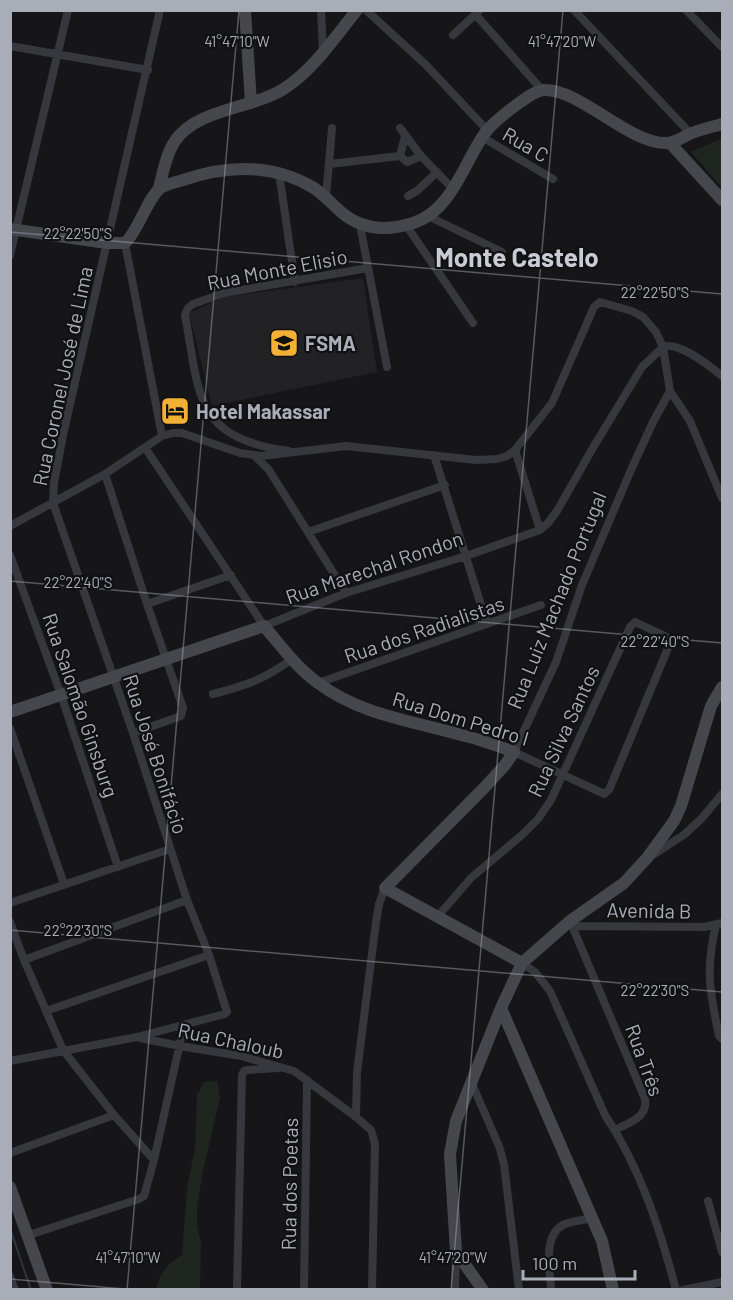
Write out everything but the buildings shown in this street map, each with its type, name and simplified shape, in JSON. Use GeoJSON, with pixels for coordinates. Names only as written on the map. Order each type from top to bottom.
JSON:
{"type":"FeatureCollection","features":[{"type":"Feature","properties":{"kind":"main road"},"geometry":{"type":"LineString","coordinates":[[245,10],[251,103]]}},
{"type":"Feature","properties":{"kind":"main road"},"geometry":{"type":"LineString","coordinates":[[13,230],[107,243],[124,243],[159,188],[173,143],[182,133],[201,120],[273,95],[295,81],[323,52],[357,10]]}},
{"type":"Feature","properties":{"kind":"main road"},"geometry":{"type":"LineString","coordinates":[[159,188],[194,176],[234,168],[279,173],[302,182],[326,197],[360,225],[385,228],[406,225],[428,216],[453,189],[485,134],[509,110],[542,90],[569,97],[650,140],[670,143],[723,124]]}},
{"type":"Feature","properties":{"kind":"main road"},"geometry":{"type":"LineString","coordinates":[[670,143],[723,200]]}},
{"type":"Feature","properties":{"kind":"main road","name":"Rua Dom Pedro I"},"geometry":{"type":"LineString","coordinates":[[264,626],[292,659],[318,683],[348,702],[368,711],[466,736],[514,752]]}},
{"type":"Feature","properties":{"kind":"main road","name":"Rua Marechal Rondon"},"geometry":{"type":"LineString","coordinates":[[10,712],[264,626]]}},
{"type":"Feature","properties":{"kind":"main road"},"geometry":{"type":"LineString","coordinates":[[483,1290],[456,1252],[450,1154],[456,1121],[501,1008],[522,963],[624,883],[647,858],[674,820],[681,806],[711,706],[723,687]]}},
{"type":"Feature","properties":{"kind":"main road","name":"Rua Luiz Machado Portugal"},"geometry":{"type":"LineString","coordinates":[[385,888],[484,788],[514,752]]}},
{"type":"Feature","properties":{"kind":"main road"},"geometry":{"type":"LineString","coordinates":[[385,888],[522,963]]}},
{"type":"Feature","properties":{"kind":"main road"},"geometry":{"type":"LineString","coordinates":[[501,1008],[592,1218],[604,1250],[613,1290]]}},
{"type":"Feature","properties":{"kind":"main road"},"geometry":{"type":"LineString","coordinates":[[10,1187],[46,1290]]}},
{"type":"Feature","properties":{"kind":"street"},"geometry":{"type":"LineString","coordinates":[[10,255],[13,230],[68,10]]}},
{"type":"Feature","properties":{"kind":"street","name":"Rua Coronel José de Lima"},"geometry":{"type":"LineString","coordinates":[[53,503],[63,435],[160,10]]}},
{"type":"Feature","properties":{"kind":"street"},"geometry":{"type":"LineString","coordinates":[[321,10],[323,52]]}},
{"type":"Feature","properties":{"kind":"street","name":"Rua C"},"geometry":{"type":"LineString","coordinates":[[366,10],[426,65],[485,134],[554,179]]}},
{"type":"Feature","properties":{"kind":"street"},"geometry":{"type":"LineString","coordinates":[[574,10],[690,134]]}},
{"type":"Feature","properties":{"kind":"street"},"geometry":{"type":"LineString","coordinates":[[686,10],[723,47]]}},
{"type":"Feature","properties":{"kind":"street"},"geometry":{"type":"LineString","coordinates":[[453,35],[478,13],[542,90]]}},
{"type":"Feature","properties":{"kind":"street"},"geometry":{"type":"LineString","coordinates":[[10,46],[148,70]]}},
{"type":"Feature","properties":{"kind":"street"},"geometry":{"type":"LineString","coordinates":[[326,197],[332,128]]}},
{"type":"Feature","properties":{"kind":"street"},"geometry":{"type":"LineString","coordinates":[[400,156],[402,132],[421,156],[453,189]]}},
{"type":"Feature","properties":{"kind":"street"},"geometry":{"type":"LineString","coordinates":[[329,164],[400,156],[407,162],[421,156]]}},
{"type":"Feature","properties":{"kind":"street"},"geometry":{"type":"LineString","coordinates":[[408,196],[437,172]]}},
{"type":"Feature","properties":{"kind":"street"},"geometry":{"type":"LineString","coordinates":[[279,173],[295,282]]}},
{"type":"Feature","properties":{"kind":"street"},"geometry":{"type":"LineString","coordinates":[[428,216],[502,252]]}},
{"type":"Feature","properties":{"kind":"street"},"geometry":{"type":"LineString","coordinates":[[360,225],[387,367]]}},
{"type":"Feature","properties":{"kind":"street"},"geometry":{"type":"LineString","coordinates":[[406,225],[473,323]]}},
{"type":"Feature","properties":{"kind":"street"},"geometry":{"type":"LineString","coordinates":[[124,243],[162,436]]}},
{"type":"Feature","properties":{"kind":"street","name":"Rua Monte Elisio"},"geometry":{"type":"LineString","coordinates":[[299,453],[262,446],[241,439],[218,424],[204,406],[199,394],[185,315],[193,304],[224,293],[368,268]]}},
{"type":"Feature","properties":{"kind":"street"},"geometry":{"type":"LineString","coordinates":[[10,526],[105,474],[146,449],[162,436],[173,433],[182,433],[255,456],[346,447],[487,460],[507,456],[515,450],[552,403],[594,307],[600,302],[632,311],[643,317],[656,332],[663,347],[670,391],[690,421],[723,498]]}},
{"type":"Feature","properties":{"kind":"street"},"geometry":{"type":"LineString","coordinates":[[663,347],[669,345],[682,350],[723,376]]}},
{"type":"Feature","properties":{"kind":"street","name":"Rua Marechal Rondon"},"geometry":{"type":"LineString","coordinates":[[264,626],[346,593],[466,556],[540,530],[558,511],[642,367],[663,347]]}},
{"type":"Feature","properties":{"kind":"street","name":"Rua Luiz Machado Portugal"},"geometry":{"type":"LineString","coordinates":[[514,752],[556,662],[582,585],[631,470],[670,391]]}},
{"type":"Feature","properties":{"kind":"street"},"geometry":{"type":"LineString","coordinates":[[146,449],[264,626]]}},
{"type":"Feature","properties":{"kind":"street"},"geometry":{"type":"LineString","coordinates":[[515,450],[540,530]]}},
{"type":"Feature","properties":{"kind":"street"},"geometry":{"type":"LineString","coordinates":[[434,455],[487,624]]}},
{"type":"Feature","properties":{"kind":"street"},"geometry":{"type":"LineString","coordinates":[[255,456],[269,470],[346,593]]}},
{"type":"Feature","properties":{"kind":"street"},"geometry":{"type":"LineString","coordinates":[[105,474],[183,708],[181,716],[133,733]]}},
{"type":"Feature","properties":{"kind":"street"},"geometry":{"type":"LineString","coordinates":[[308,532],[445,485]]}},
{"type":"Feature","properties":{"kind":"street","name":"Rua José Bonifácio"},"geometry":{"type":"LineString","coordinates":[[53,503],[133,733],[187,900],[228,1009],[225,1014],[184,1025]]}},
{"type":"Feature","properties":{"kind":"street","name":"Rua Salomão Ginsburg"},"geometry":{"type":"LineString","coordinates":[[10,555],[61,695],[118,867]]}},
{"type":"Feature","properties":{"kind":"street"},"geometry":{"type":"LineString","coordinates":[[147,604],[231,574]]}},
{"type":"Feature","properties":{"kind":"street","name":"Rua dos Radialistas"},"geometry":{"type":"LineString","coordinates":[[318,683],[541,605]]}},
{"type":"Feature","properties":{"kind":"street","name":"Rua Silva Santos"},"geometry":{"type":"LineString","coordinates":[[438,916],[471,878],[538,819],[551,800],[630,627],[635,622],[671,641],[609,790],[604,794],[600,792]]}},
{"type":"Feature","properties":{"kind":"street"},"geometry":{"type":"LineString","coordinates":[[213,694],[260,680],[292,659]]}},
{"type":"Feature","properties":{"kind":"street"},"geometry":{"type":"LineString","coordinates":[[10,728],[64,884]]}},
{"type":"Feature","properties":{"kind":"street","name":"Rua Dom Pedro I"},"geometry":{"type":"LineString","coordinates":[[514,752],[600,792]]}},
{"type":"Feature","properties":{"kind":"street"},"geometry":{"type":"LineString","coordinates":[[647,858],[686,834],[723,794]]}},
{"type":"Feature","properties":{"kind":"street"},"geometry":{"type":"LineString","coordinates":[[10,903],[170,849]]}},
{"type":"Feature","properties":{"kind":"street"},"geometry":{"type":"LineString","coordinates":[[356,1117],[357,1072],[376,922],[385,888]]}},
{"type":"Feature","properties":{"kind":"street"},"geometry":{"type":"LineString","coordinates":[[24,960],[187,900]]}},
{"type":"Feature","properties":{"kind":"street"},"geometry":{"type":"LineString","coordinates":[[10,922],[63,1050],[114,1115],[154,1160]]}},
{"type":"Feature","properties":{"kind":"street","name":"Avenida B"},"geometry":{"type":"LineString","coordinates":[[572,924],[719,924]]}},
{"type":"Feature","properties":{"kind":"street","name":"Rua Três"},"geometry":{"type":"LineString","coordinates":[[572,924],[645,1099],[644,1112],[615,1130]]}},
{"type":"Feature","properties":{"kind":"street"},"geometry":{"type":"LineString","coordinates":[[719,924],[711,950],[709,986],[719,1036],[723,1039]]}},
{"type":"Feature","properties":{"kind":"street"},"geometry":{"type":"LineString","coordinates":[[46,1011],[209,955]]}},
{"type":"Feature","properties":{"kind":"street"},"geometry":{"type":"LineString","coordinates":[[522,963],[535,972],[550,991],[604,1115],[615,1130],[656,1220],[676,1290]]}},
{"type":"Feature","properties":{"kind":"street"},"geometry":{"type":"LineString","coordinates":[[10,1061],[137,1037],[184,1025],[146,1191],[139,1199],[26,1236]]}},
{"type":"Feature","properties":{"kind":"street","name":"Rua Chaloub"},"geometry":{"type":"LineString","coordinates":[[137,1037],[241,1056],[294,1071],[371,1130],[375,1144],[372,1290]]}},
{"type":"Feature","properties":{"kind":"street"},"geometry":{"type":"LineString","coordinates":[[237,1290],[242,1075],[248,1070],[284,1068]]}},
{"type":"Feature","properties":{"kind":"street","name":"Rua dos Poetas"},"geometry":{"type":"LineString","coordinates":[[304,1290],[307,1080]]}},
{"type":"Feature","properties":{"kind":"street"},"geometry":{"type":"LineString","coordinates":[[472,1084],[499,1146],[504,1164],[519,1290]]}},
{"type":"Feature","properties":{"kind":"street"},"geometry":{"type":"LineString","coordinates":[[10,1153],[114,1115]]}},
{"type":"Feature","properties":{"kind":"street"},"geometry":{"type":"LineString","coordinates":[[708,1201],[723,1252]]}},
{"type":"Feature","properties":{"kind":"street"},"geometry":{"type":"LineString","coordinates":[[551,1290],[549,1257],[551,1241],[556,1230],[564,1224],[592,1218]]}},
{"type":"Feature","properties":{"kind":"street"},"geometry":{"type":"LineString","coordinates":[[454,1290],[456,1252]]}},
{"type":"Feature","properties":{"kind":"street"},"geometry":{"type":"LineString","coordinates":[[10,1276],[15,1290]]}},
{"type":"Feature","properties":{"kind":"street"},"geometry":{"type":"LineString","coordinates":[[683,1290],[723,1282]]}},
{"type":"Feature","properties":{"kind":"shaded area"},"geometry":{"type":"Polygon","coordinates":[[[722,138],[722,188],[691,152],[722,138]]]}},
{"type":"Feature","properties":{"kind":"shaded area","name":"FSMA"},"geometry":{"type":"Polygon","coordinates":[[[363,278],[377,372],[212,406],[189,313],[224,297],[363,278]]]}},
{"type":"Feature","properties":{"kind":"shaded area"},"geometry":{"type":"Polygon","coordinates":[[[217,1081],[220,1097],[202,1176],[197,1210],[197,1225],[201,1242],[200,1289],[156,1289],[165,1269],[182,1255],[187,1188],[195,1150],[197,1095],[204,1082],[217,1081]]]}},
{"type":"Feature","properties":{"kind":"waterway"},"geometry":{"type":"LineString","coordinates":[[10,1228],[31,1290]]}},
{"type":"Feature","properties":{"kind":"place","name":"FSMA"},"geometry":{"type":"Point","coordinates":[284,343]}},
{"type":"Feature","properties":{"kind":"place","name":"Hotel Makassar"},"geometry":{"type":"Point","coordinates":[175,411]}},
{"type":"Feature","properties":{"kind":"district","name":"Monte Castelo"},"geometry":{"type":"Point","coordinates":[517,256]}}]}
